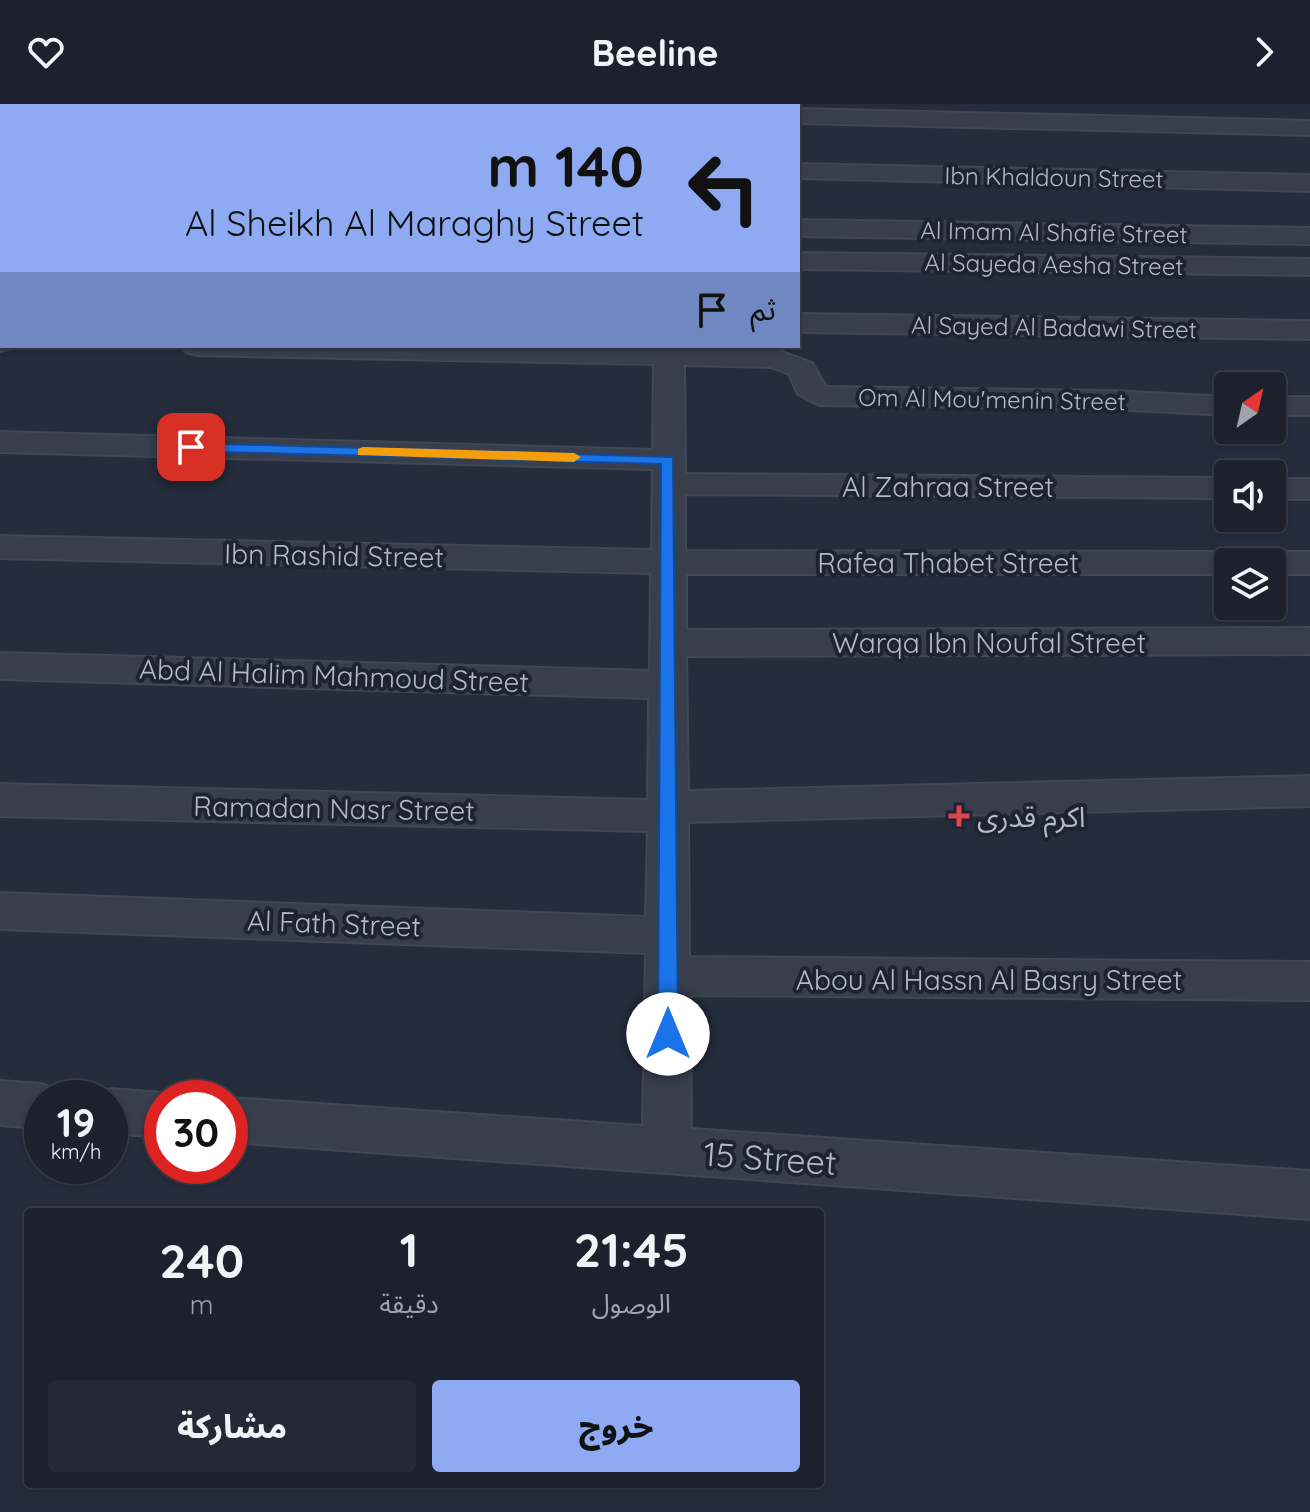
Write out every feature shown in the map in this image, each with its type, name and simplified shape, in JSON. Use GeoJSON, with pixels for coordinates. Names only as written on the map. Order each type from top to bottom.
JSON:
{"type":"FeatureCollection","features":[{"type":"Feature","properties":{"kind":"street"},"geometry":{"type":"LineString","coordinates":[[800,116],[1310,128]]}},
{"type":"Feature","properties":{"kind":"street","name":"Ibn Khaldoun Street"},"geometry":{"type":"LineString","coordinates":[[800,171],[1310,183]]}},
{"type":"Feature","properties":{"kind":"street","name":"Al Imam Al Shafie Street"},"geometry":{"type":"LineString","coordinates":[[800,228],[1310,236]]}},
{"type":"Feature","properties":{"kind":"street","name":"Al Sayeda Aesha Street"},"geometry":{"type":"LineString","coordinates":[[800,261],[1310,267]]}},
{"type":"Feature","properties":{"kind":"street","name":"Al Sayed Al Badawi Street"},"geometry":{"type":"LineString","coordinates":[[800,323],[1310,330]]}},
{"type":"Feature","properties":{"kind":"street"},"geometry":{"type":"LineString","coordinates":[[282,348],[669,357],[774,352]]}},
{"type":"Feature","properties":{"kind":"street","name":"Om Al Mou'menin Street"},"geometry":{"type":"LineString","coordinates":[[774,352],[802,369],[809,388],[819,396],[1111,400],[1214,405]]}},
{"type":"Feature","properties":{"kind":"street"},"geometry":{"type":"LineString","coordinates":[[667,1150],[669,357]]}},
{"type":"Feature","properties":{"kind":"street"},"geometry":{"type":"LineString","coordinates":[[1286,406],[1310,406]]}},
{"type":"Feature","properties":{"kind":"street","name":"Al Zahraa Street"},"geometry":{"type":"LineString","coordinates":[[0,442],[668,472],[1214,488]]}},
{"type":"Feature","properties":{"kind":"street"},"geometry":{"type":"LineString","coordinates":[[1286,489],[1310,489]]}},
{"type":"Feature","properties":{"kind":"street","name":"Ibn Rashid Street"},"geometry":{"type":"LineString","coordinates":[[0,547],[668,562]]}},
{"type":"Feature","properties":{"kind":"street","name":"Rafea Thabet Street"},"geometry":{"type":"LineString","coordinates":[[668,562],[1214,563]]}},
{"type":"Feature","properties":{"kind":"street"},"geometry":{"type":"LineString","coordinates":[[1286,563],[1310,563]]}},
{"type":"Feature","properties":{"kind":"street","name":"Warqa Ibn Noufal Street"},"geometry":{"type":"LineString","coordinates":[[668,643],[1306,651]]}},
{"type":"Feature","properties":{"kind":"street","name":"Abd Al Halim Mahmoud Street"},"geometry":{"type":"LineString","coordinates":[[0,666],[668,685]]}},
{"type":"Feature","properties":{"kind":"street","name":"Ramadan Nasr Street"},"geometry":{"type":"LineString","coordinates":[[0,800],[668,812],[1310,791]]}},
{"type":"Feature","properties":{"kind":"street","name":"Al Fath Street"},"geometry":{"type":"LineString","coordinates":[[0,911],[668,956]]}},
{"type":"Feature","properties":{"kind":"street","name":"Abou Al Hassn Al Basry Street"},"geometry":{"type":"LineString","coordinates":[[668,956],[1310,981]]}},
{"type":"Feature","properties":{"kind":"street"},"geometry":{"type":"LineString","coordinates":[[0,1103],[24,1105]]}},
{"type":"Feature","properties":{"kind":"street","name":"15 Street"},"geometry":{"type":"LineString","coordinates":[[248,1121],[1310,1195]]}},
{"type":"Feature","properties":{"kind":"slow traffic"},"geometry":{"type":"LineString","coordinates":[[363,452],[574,457]]}},
{"type":"Feature","properties":{"kind":"place","name":"اكرم قدرى"},"geometry":{"type":"Point","coordinates":[959,816]}},
{"type":"Feature","properties":{"kind":"route"},"geometry":{"type":"LineString","coordinates":[[191,447],[668,460],[668,1034]]}}]}
